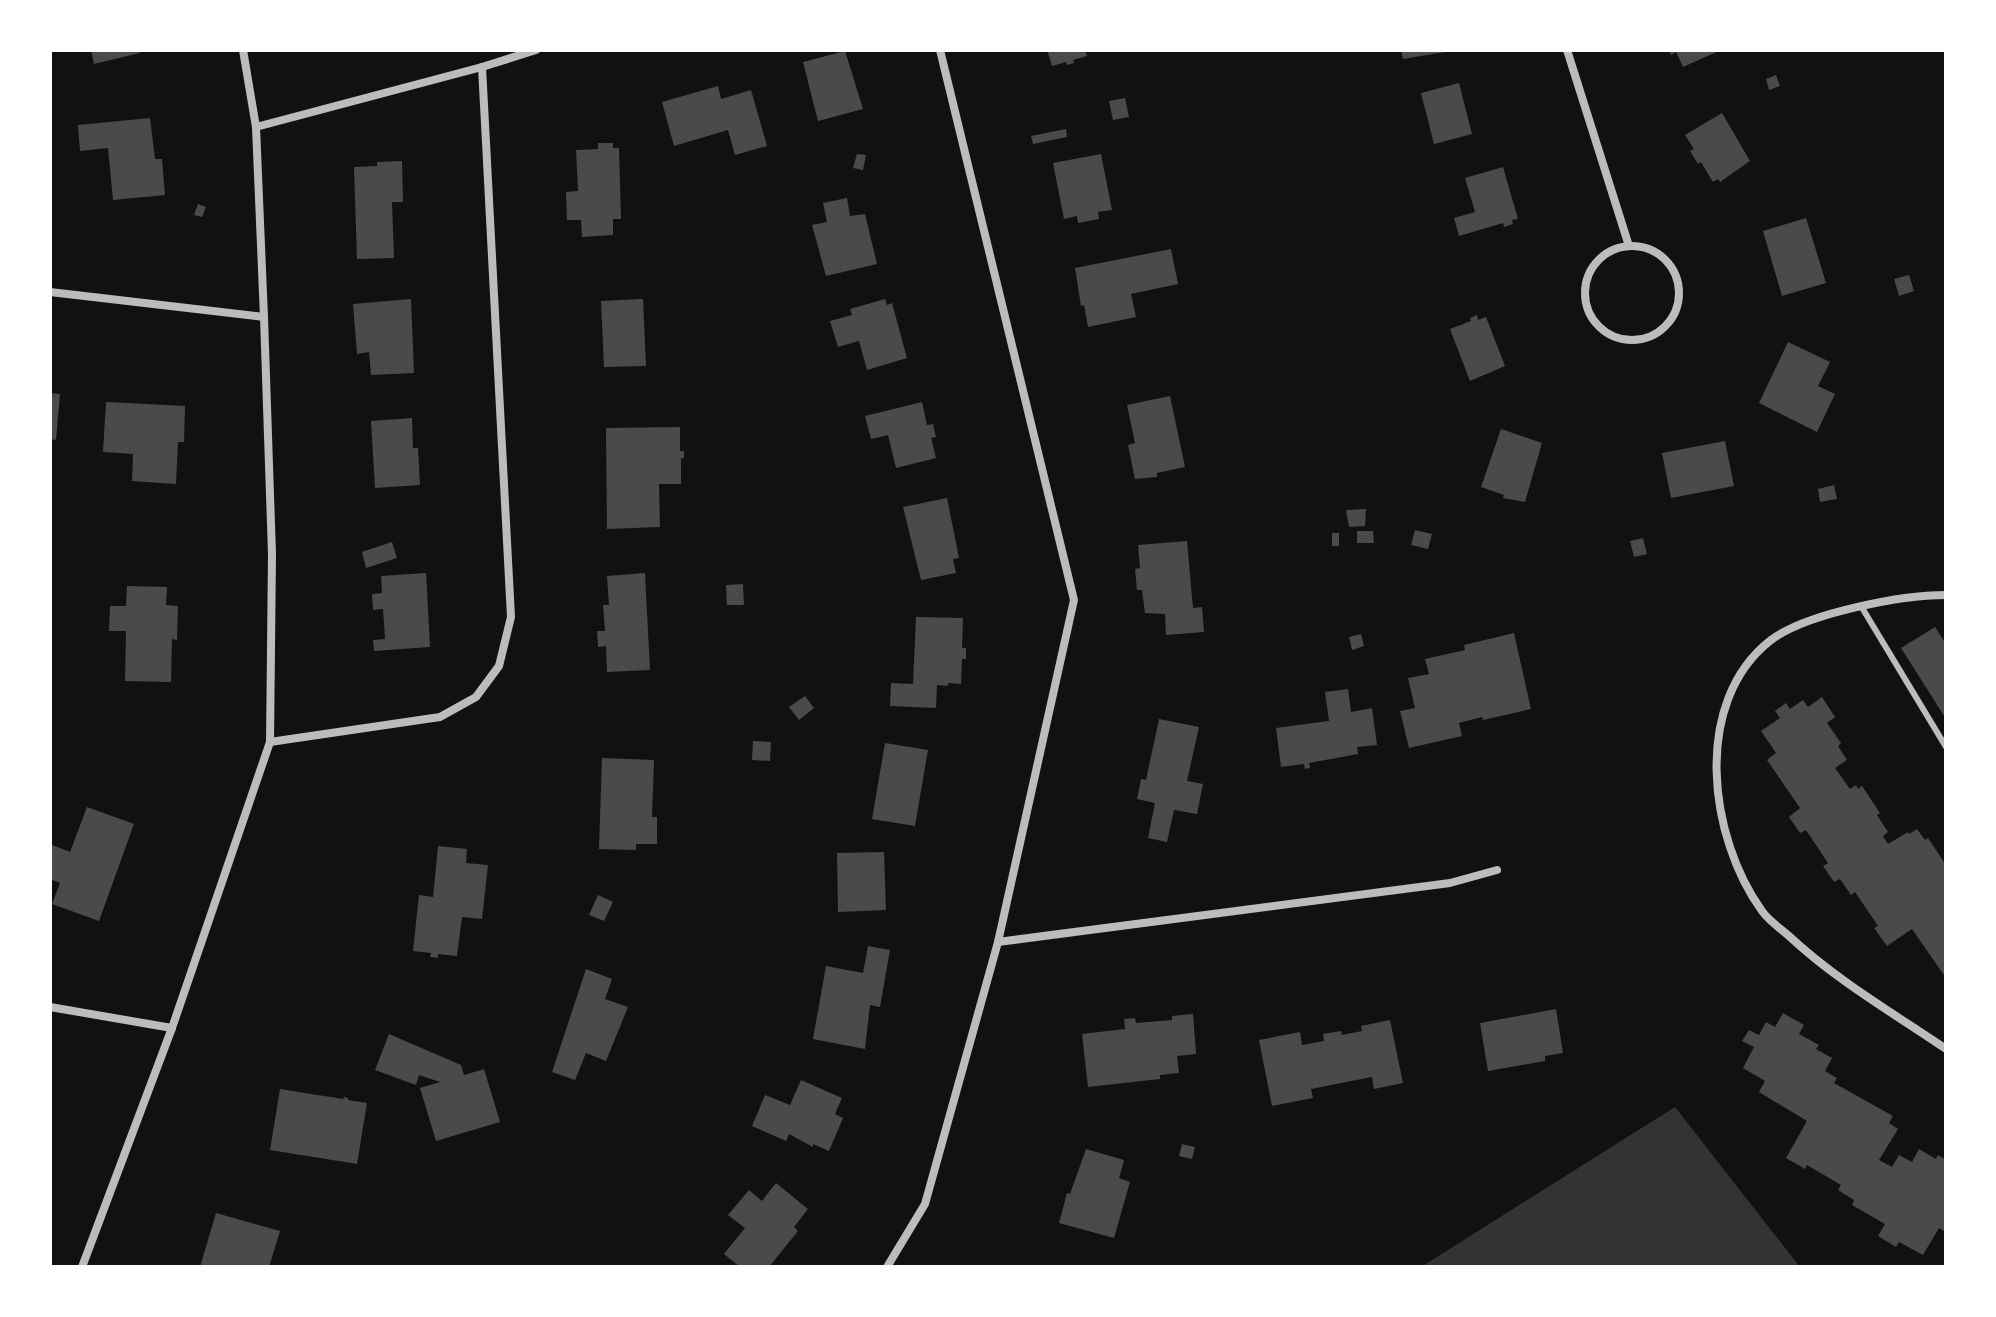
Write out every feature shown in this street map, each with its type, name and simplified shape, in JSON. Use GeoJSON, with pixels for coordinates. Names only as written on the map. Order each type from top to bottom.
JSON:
{"type":"FeatureCollection","features":[{"type":"Feature","properties":{"kind":"street"},"geometry":{"type":"LineString","coordinates":[[82,1267],[172,1028],[270,742],[272,554],[264,317],[256,127],[243,50]]}},
{"type":"Feature","properties":{"kind":"street"},"geometry":{"type":"LineString","coordinates":[[256,127],[536,50]]}},
{"type":"Feature","properties":{"kind":"street"},"geometry":{"type":"LineString","coordinates":[[887,1267],[925,1204],[998,942],[1074,600],[940,50]]}},
{"type":"Feature","properties":{"kind":"street"},"geometry":{"type":"LineString","coordinates":[[1567,50],[1629,246]]}},
{"type":"Feature","properties":{"kind":"street"},"geometry":{"type":"LineString","coordinates":[[270,742],[440,717],[476,697],[499,666],[511,617],[482,67]]}},
{"type":"Feature","properties":{"kind":"street"},"geometry":{"type":"LineString","coordinates":[[1629,246],[1659,254],[1678,279],[1680,294],[1677,310],[1669,323],[1650,337],[1627,341],[1599,328],[1585,300],[1585,284],[1590,270],[1600,258],[1614,249],[1629,246]]}},
{"type":"Feature","properties":{"kind":"street"},"geometry":{"type":"LineString","coordinates":[[50,292],[264,317]]}},
{"type":"Feature","properties":{"kind":"street"},"geometry":{"type":"LineString","coordinates":[[1946,595],[1861,606],[1813,620],[1773,639],[1751,660],[1735,684],[1721,724],[1715,762],[1725,832],[1741,873],[1763,913],[1817,962],[1946,1049]]}},
{"type":"Feature","properties":{"kind":"street"},"geometry":{"type":"LineString","coordinates":[[998,942],[1450,883],[1497,870]]}},
{"type":"Feature","properties":{"kind":"street"},"geometry":{"type":"LineString","coordinates":[[50,1007],[172,1028]]}},
{"type":"Feature","properties":{"kind":"lane"},"geometry":{"type":"LineString","coordinates":[[1861,606],[1946,747]]}},
{"type":"Feature","properties":{"kind":"shaded area"},"geometry":{"type":"Polygon","coordinates":[[[1675,1107],[1800,1267],[1421,1267],[1675,1107]]]}},
{"type":"Feature","properties":{"kind":"building"},"geometry":{"type":"Polygon","coordinates":[[[91,50],[139,50],[140,53],[94,64],[91,50]]]}},
{"type":"Feature","properties":{"kind":"building"},"geometry":{"type":"Polygon","coordinates":[[[1047,50],[1085,50],[1087,56],[1067,65],[1066,62],[1052,66],[1047,50]]]}},
{"type":"Feature","properties":{"kind":"building"},"geometry":{"type":"Polygon","coordinates":[[[1401,50],[1444,50],[1445,52],[1403,59],[1401,50]]]}},
{"type":"Feature","properties":{"kind":"building"},"geometry":{"type":"Polygon","coordinates":[[[1669,50],[1721,50],[1683,67],[1676,52],[1671,55],[1669,50]]]}},
{"type":"Feature","properties":{"kind":"building"},"geometry":{"type":"Polygon","coordinates":[[[845,51],[863,109],[818,121],[803,62],[845,51]]]}},
{"type":"Feature","properties":{"kind":"building"},"geometry":{"type":"Polygon","coordinates":[[[1776,75],[1780,86],[1769,90],[1766,79],[1776,75]]]}},
{"type":"Feature","properties":{"kind":"building"},"geometry":{"type":"Polygon","coordinates":[[[1459,83],[1472,134],[1434,144],[1421,93],[1459,83]]]}},
{"type":"Feature","properties":{"kind":"building"},"geometry":{"type":"Polygon","coordinates":[[[718,86],[721,99],[751,90],[767,146],[735,155],[728,130],[674,146],[662,102],[718,86]]]}},
{"type":"Feature","properties":{"kind":"building"},"geometry":{"type":"Polygon","coordinates":[[[1125,98],[1129,117],[1113,120],[1109,101],[1125,98]]]}},
{"type":"Feature","properties":{"kind":"building"},"geometry":{"type":"Polygon","coordinates":[[[1722,113],[1750,161],[1720,182],[1718,179],[1713,182],[1690,151],[1694,149],[1685,135],[1722,113]]]}},
{"type":"Feature","properties":{"kind":"building"},"geometry":{"type":"Polygon","coordinates":[[[150,118],[155,159],[162,159],[165,195],[113,200],[108,148],[80,151],[78,125],[150,118]]]}},
{"type":"Feature","properties":{"kind":"building"},"geometry":{"type":"Polygon","coordinates":[[[1066,129],[1067,137],[1033,144],[1031,136],[1066,129]]]}},
{"type":"Feature","properties":{"kind":"building"},"geometry":{"type":"Polygon","coordinates":[[[598,143],[613,143],[613,148],[619,148],[621,219],[613,219],[613,235],[582,237],[581,220],[567,220],[566,192],[578,191],[576,150],[598,149],[598,143]]]}},
{"type":"Feature","properties":{"kind":"building"},"geometry":{"type":"Polygon","coordinates":[[[857,154],[866,155],[863,170],[853,168],[857,154]]]}},
{"type":"Feature","properties":{"kind":"building"},"geometry":{"type":"Polygon","coordinates":[[[1101,154],[1112,210],[1098,212],[1099,219],[1078,223],[1077,216],[1064,219],[1053,163],[1101,154]]]}},
{"type":"Feature","properties":{"kind":"building"},"geometry":{"type":"Polygon","coordinates":[[[402,161],[403,202],[392,202],[394,258],[357,259],[354,167],[402,161]]]}},
{"type":"Feature","properties":{"kind":"building"},"geometry":{"type":"Polygon","coordinates":[[[1503,167],[1518,219],[1504,227],[1503,223],[1459,236],[1454,218],[1475,212],[1465,178],[1503,167]]]}},
{"type":"Feature","properties":{"kind":"building"},"geometry":{"type":"Polygon","coordinates":[[[847,198],[850,216],[865,214],[877,264],[826,276],[812,225],[827,222],[823,203],[847,198]]]}},
{"type":"Feature","properties":{"kind":"building"},"geometry":{"type":"Polygon","coordinates":[[[198,204],[206,207],[202,217],[194,215],[198,204]]]}},
{"type":"Feature","properties":{"kind":"building"},"geometry":{"type":"Polygon","coordinates":[[[1806,218],[1826,283],[1782,296],[1763,231],[1806,218]]]}},
{"type":"Feature","properties":{"kind":"building"},"geometry":{"type":"Polygon","coordinates":[[[1171,249],[1178,284],[1131,294],[1136,317],[1088,327],[1075,268],[1171,249]]]}},
{"type":"Feature","properties":{"kind":"building"},"geometry":{"type":"Polygon","coordinates":[[[1909,275],[1914,291],[1899,296],[1894,279],[1909,275]]]}},
{"type":"Feature","properties":{"kind":"building"},"geometry":{"type":"Polygon","coordinates":[[[411,299],[414,373],[371,375],[369,352],[357,354],[353,304],[411,299]]]}},
{"type":"Feature","properties":{"kind":"building"},"geometry":{"type":"Polygon","coordinates":[[[643,299],[646,366],[604,367],[601,301],[643,299]]]}},
{"type":"Feature","properties":{"kind":"building"},"geometry":{"type":"Polygon","coordinates":[[[885,299],[887,305],[892,303],[907,358],[867,370],[859,341],[838,347],[830,321],[852,315],[850,309],[885,299]]]}},
{"type":"Feature","properties":{"kind":"building"},"geometry":{"type":"Polygon","coordinates":[[[1477,315],[1478,320],[1486,317],[1505,366],[1470,381],[1450,329],[1471,321],[1470,318],[1477,315]]]}},
{"type":"Feature","properties":{"kind":"building"},"geometry":{"type":"Polygon","coordinates":[[[1788,342],[1830,362],[1818,386],[1835,394],[1817,432],[1759,403],[1788,342]]]}},
{"type":"Feature","properties":{"kind":"building"},"geometry":{"type":"Polygon","coordinates":[[[50,393],[60,394],[56,440],[50,439],[50,393]]]}},
{"type":"Feature","properties":{"kind":"building"},"geometry":{"type":"Polygon","coordinates":[[[1170,396],[1185,467],[1157,473],[1157,477],[1135,479],[1128,445],[1135,443],[1127,405],[1170,396]]]}},
{"type":"Feature","properties":{"kind":"building"},"geometry":{"type":"Polygon","coordinates":[[[106,402],[185,406],[184,442],[178,442],[176,484],[132,481],[133,454],[103,452],[106,402]]]}},
{"type":"Feature","properties":{"kind":"building"},"geometry":{"type":"Polygon","coordinates":[[[922,402],[927,425],[933,424],[936,437],[931,438],[936,458],[896,468],[888,435],[871,439],[865,416],[922,402]]]}},
{"type":"Feature","properties":{"kind":"building"},"geometry":{"type":"Polygon","coordinates":[[[412,418],[413,448],[418,448],[420,485],[375,488],[371,421],[412,418]]]}},
{"type":"Feature","properties":{"kind":"building"},"geometry":{"type":"Polygon","coordinates":[[[680,427],[680,451],[684,451],[681,484],[659,484],[660,527],[607,529],[606,428],[680,427]]]}},
{"type":"Feature","properties":{"kind":"building"},"geometry":{"type":"Polygon","coordinates":[[[1501,429],[1542,443],[1525,502],[1503,498],[1504,495],[1481,487],[1501,429]]]}},
{"type":"Feature","properties":{"kind":"building"},"geometry":{"type":"Polygon","coordinates":[[[1725,441],[1734,486],[1671,498],[1662,453],[1725,441]]]}},
{"type":"Feature","properties":{"kind":"building"},"geometry":{"type":"Polygon","coordinates":[[[1834,485],[1837,499],[1820,502],[1818,489],[1834,485]]]}},
{"type":"Feature","properties":{"kind":"building"},"geometry":{"type":"Polygon","coordinates":[[[947,498],[959,558],[953,559],[956,573],[921,580],[903,507],[947,498]]]}},
{"type":"Feature","properties":{"kind":"building"},"geometry":{"type":"Polygon","coordinates":[[[1366,509],[1365,526],[1349,527],[1346,510],[1366,509]]]}},
{"type":"Feature","properties":{"kind":"building"},"geometry":{"type":"Polygon","coordinates":[[[1415,530],[1432,534],[1428,549],[1411,545],[1415,530]]]}},
{"type":"Feature","properties":{"kind":"building"},"geometry":{"type":"Polygon","coordinates":[[[1357,531],[1373,531],[1374,543],[1357,543],[1357,531]]]}},
{"type":"Feature","properties":{"kind":"building"},"geometry":{"type":"Polygon","coordinates":[[[1332,533],[1339,533],[1339,546],[1332,546],[1332,533]]]}},
{"type":"Feature","properties":{"kind":"building"},"geometry":{"type":"Polygon","coordinates":[[[1643,538],[1647,554],[1634,557],[1630,541],[1643,538]]]}},
{"type":"Feature","properties":{"kind":"building"},"geometry":{"type":"Polygon","coordinates":[[[1187,541],[1193,608],[1202,607],[1204,632],[1166,635],[1165,614],[1145,613],[1142,590],[1137,590],[1135,569],[1140,568],[1138,545],[1187,541]]]}},
{"type":"Feature","properties":{"kind":"building"},"geometry":{"type":"Polygon","coordinates":[[[392,542],[397,558],[366,568],[362,552],[392,542]]]}},
{"type":"Feature","properties":{"kind":"building"},"geometry":{"type":"Polygon","coordinates":[[[426,573],[430,647],[374,651],[373,640],[385,639],[383,609],[373,610],[372,594],[382,593],[381,576],[426,573]]]}},
{"type":"Feature","properties":{"kind":"building"},"geometry":{"type":"Polygon","coordinates":[[[645,573],[650,670],[607,672],[606,646],[598,647],[597,631],[605,631],[603,605],[609,605],[607,576],[645,573]]]}},
{"type":"Feature","properties":{"kind":"building"},"geometry":{"type":"Polygon","coordinates":[[[743,584],[744,605],[727,605],[726,585],[743,584]]]}},
{"type":"Feature","properties":{"kind":"building"},"geometry":{"type":"Polygon","coordinates":[[[127,586],[167,587],[166,605],[178,606],[177,640],[172,639],[171,682],[125,681],[126,631],[109,631],[110,606],[126,606],[127,586]]]}},
{"type":"Feature","properties":{"kind":"building"},"geometry":{"type":"Polygon","coordinates":[[[916,617],[963,618],[962,648],[966,648],[966,659],[962,659],[961,684],[937,685],[936,708],[890,706],[891,683],[913,684],[916,617]]]}},
{"type":"Feature","properties":{"kind":"building"},"geometry":{"type":"Polygon","coordinates":[[[1935,627],[1946,644],[1946,719],[1901,648],[1935,627]]]}},
{"type":"Feature","properties":{"kind":"building"},"geometry":{"type":"Polygon","coordinates":[[[1514,633],[1531,709],[1459,723],[1462,736],[1409,748],[1400,711],[1415,708],[1408,678],[1429,674],[1425,659],[1465,650],[1464,645],[1514,633]]]}},
{"type":"Feature","properties":{"kind":"building"},"geometry":{"type":"Polygon","coordinates":[[[1361,634],[1364,646],[1352,650],[1349,637],[1361,634]]]}},
{"type":"Feature","properties":{"kind":"building"},"geometry":{"type":"Polygon","coordinates":[[[1348,689],[1351,712],[1372,708],[1377,745],[1357,747],[1358,754],[1309,763],[1310,768],[1305,769],[1304,764],[1281,767],[1276,728],[1329,721],[1325,692],[1348,689]]]}},
{"type":"Feature","properties":{"kind":"building"},"geometry":{"type":"Polygon","coordinates":[[[805,696],[814,708],[799,720],[789,707],[805,696]]]}},
{"type":"Feature","properties":{"kind":"building"},"geometry":{"type":"Polygon","coordinates":[[[1822,697],[1835,717],[1827,723],[1841,743],[1838,746],[1847,760],[1835,768],[1850,789],[1856,785],[1858,789],[1862,786],[1880,813],[1877,815],[1888,832],[1883,836],[1888,844],[1917,829],[1925,840],[1928,838],[1946,865],[1946,978],[1912,929],[1887,946],[1874,928],[1878,926],[1855,892],[1851,895],[1840,879],[1834,882],[1823,866],[1828,863],[1806,830],[1800,833],[1789,817],[1800,808],[1767,760],[1776,753],[1761,731],[1780,718],[1775,711],[1786,703],[1790,709],[1803,700],[1808,707],[1822,697]]]}},
{"type":"Feature","properties":{"kind":"building"},"geometry":{"type":"Polygon","coordinates":[[[1159,719],[1199,727],[1187,781],[1203,784],[1197,814],[1174,810],[1167,842],[1148,838],[1155,803],[1137,799],[1141,779],[1146,780],[1159,719]]]}},
{"type":"Feature","properties":{"kind":"building"},"geometry":{"type":"Polygon","coordinates":[[[753,741],[771,742],[770,761],[752,760],[753,741]]]}},
{"type":"Feature","properties":{"kind":"building"},"geometry":{"type":"Polygon","coordinates":[[[885,743],[928,750],[915,826],[872,819],[885,743]]]}},
{"type":"Feature","properties":{"kind":"building"},"geometry":{"type":"Polygon","coordinates":[[[602,758],[654,760],[652,817],[657,817],[657,844],[636,844],[636,850],[599,849],[602,758]]]}},
{"type":"Feature","properties":{"kind":"building"},"geometry":{"type":"Polygon","coordinates":[[[87,807],[134,824],[99,921],[52,904],[60,883],[50,879],[50,844],[70,852],[87,807]]]}},
{"type":"Feature","properties":{"kind":"building"},"geometry":{"type":"Polygon","coordinates":[[[438,846],[467,849],[466,863],[488,865],[482,919],[462,917],[457,956],[438,954],[438,958],[430,957],[431,953],[413,951],[419,895],[433,897],[438,846]]]}},
{"type":"Feature","properties":{"kind":"building"},"geometry":{"type":"Polygon","coordinates":[[[884,852],[886,910],[838,912],[837,853],[884,852]]]}},
{"type":"Feature","properties":{"kind":"building"},"geometry":{"type":"Polygon","coordinates":[[[598,895],[613,902],[604,921],[589,915],[598,895]]]}},
{"type":"Feature","properties":{"kind":"building"},"geometry":{"type":"Polygon","coordinates":[[[868,946],[890,950],[880,1007],[870,1005],[865,1049],[813,1039],[826,966],[863,973],[868,946]]]}},
{"type":"Feature","properties":{"kind":"building"},"geometry":{"type":"Polygon","coordinates":[[[586,969],[612,979],[605,999],[628,1007],[606,1061],[586,1053],[575,1080],[552,1072],[586,969]]]}},
{"type":"Feature","properties":{"kind":"building"},"geometry":{"type":"Polygon","coordinates":[[[1556,1009],[1563,1053],[1545,1056],[1545,1061],[1488,1071],[1480,1023],[1556,1009]]]}},
{"type":"Feature","properties":{"kind":"building"},"geometry":{"type":"Polygon","coordinates":[[[1783,1013],[1804,1025],[1799,1034],[1819,1045],[1816,1049],[1832,1058],[1825,1071],[1837,1078],[1834,1083],[1893,1116],[1889,1123],[1898,1129],[1879,1160],[1892,1167],[1899,1155],[1912,1162],[1919,1149],[1936,1159],[1938,1155],[1946,1160],[1946,1232],[1939,1228],[1923,1255],[1899,1242],[1896,1247],[1878,1236],[1885,1224],[1852,1205],[1854,1200],[1838,1190],[1841,1185],[1807,1165],[1805,1169],[1786,1158],[1807,1121],[1759,1092],[1765,1081],[1743,1068],[1754,1047],[1742,1041],[1749,1030],[1759,1035],[1766,1022],[1775,1027],[1783,1013]]]}},
{"type":"Feature","properties":{"kind":"building"},"geometry":{"type":"Polygon","coordinates":[[[1193,1014],[1196,1054],[1177,1056],[1179,1073],[1160,1075],[1160,1079],[1088,1087],[1082,1034],[1125,1029],[1124,1019],[1135,1018],[1136,1023],[1172,1020],[1172,1016],[1193,1014]]]}},
{"type":"Feature","properties":{"kind":"building"},"geometry":{"type":"Polygon","coordinates":[[[1390,1020],[1403,1083],[1374,1089],[1372,1077],[1311,1089],[1313,1098],[1272,1106],[1259,1040],[1300,1032],[1302,1045],[1324,1041],[1323,1034],[1341,1031],[1342,1035],[1362,1031],[1361,1026],[1390,1020]]]}},
{"type":"Feature","properties":{"kind":"building"},"geometry":{"type":"Polygon","coordinates":[[[389,1034],[461,1065],[464,1075],[484,1069],[500,1122],[436,1141],[420,1088],[440,1082],[419,1075],[416,1085],[375,1070],[389,1034]]]}},
{"type":"Feature","properties":{"kind":"building"},"geometry":{"type":"Polygon","coordinates":[[[801,1080],[842,1098],[835,1114],[843,1118],[829,1151],[813,1144],[813,1147],[789,1134],[786,1141],[752,1126],[765,1095],[790,1105],[801,1080]]]}},
{"type":"Feature","properties":{"kind":"building"},"geometry":{"type":"Polygon","coordinates":[[[280,1089],[367,1103],[357,1164],[270,1150],[280,1089]]]}},
{"type":"Feature","properties":{"kind":"building"},"geometry":{"type":"Polygon","coordinates":[[[1182,1144],[1195,1147],[1192,1159],[1179,1156],[1182,1144]]]}},
{"type":"Feature","properties":{"kind":"building"},"geometry":{"type":"Polygon","coordinates":[[[1086,1149],[1124,1160],[1119,1178],[1130,1182],[1114,1238],[1059,1223],[1067,1193],[1070,1194],[1086,1149]]]}},
{"type":"Feature","properties":{"kind":"building"},"geometry":{"type":"Polygon","coordinates":[[[776,1183],[808,1209],[794,1227],[798,1231],[769,1267],[740,1267],[724,1254],[745,1228],[728,1215],[749,1190],[762,1201],[776,1183]]]}},
{"type":"Feature","properties":{"kind":"building"},"geometry":{"type":"Polygon","coordinates":[[[216,1213],[280,1231],[269,1267],[200,1267],[216,1213]]]}}]}
